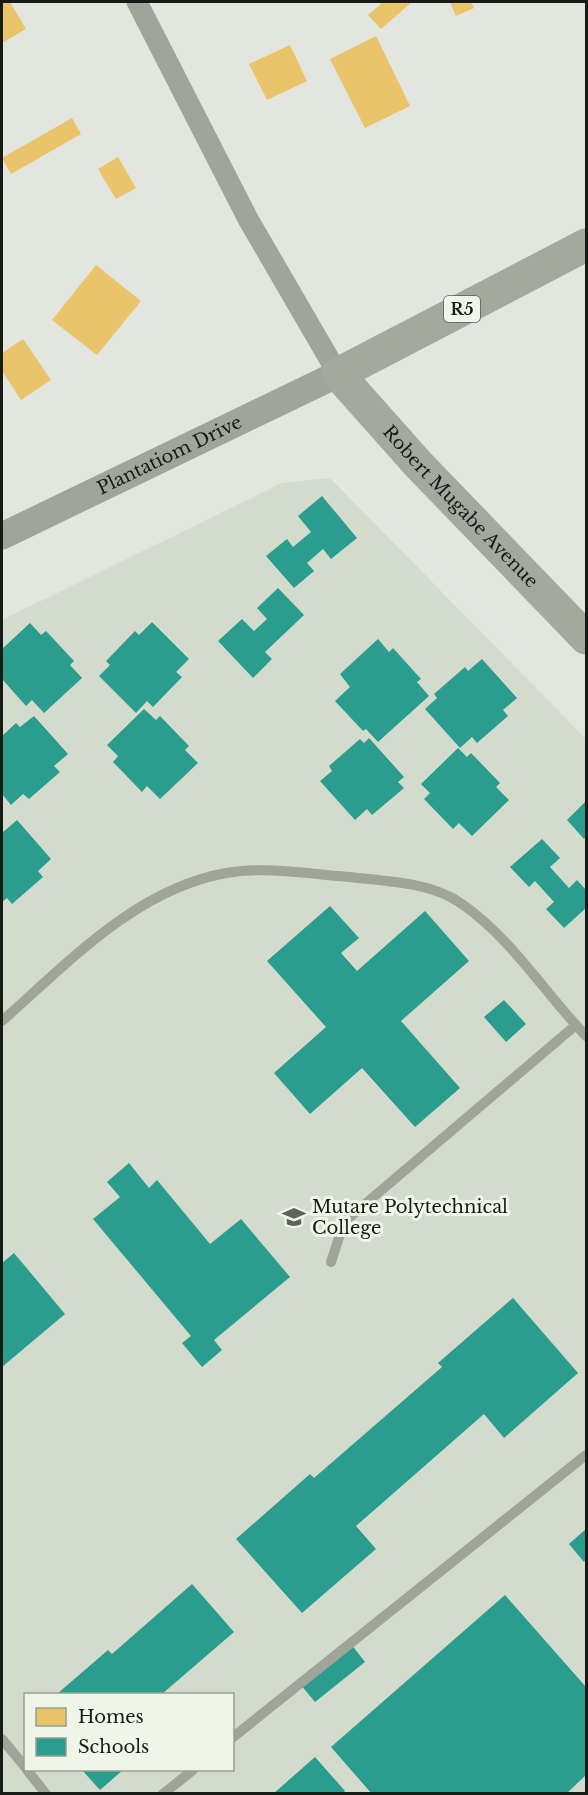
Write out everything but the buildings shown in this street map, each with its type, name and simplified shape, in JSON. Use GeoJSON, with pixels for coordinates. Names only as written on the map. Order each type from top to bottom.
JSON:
{"type":"FeatureCollection","features":[{"type":"Feature","properties":{"kind":"highway","name":"R5"},"geometry":{"type":"LineString","coordinates":[[338,374],[586,245]]}},
{"type":"Feature","properties":{"kind":"highway","name":"Robert Mugabe Avenue"},"geometry":{"type":"LineString","coordinates":[[338,374],[418,464],[586,639]]}},
{"type":"Feature","properties":{"kind":"street"},"geometry":{"type":"LineString","coordinates":[[137,2],[248,219],[338,374]]}},
{"type":"Feature","properties":{"kind":"street","name":"Plantatiom Drive"},"geometry":{"type":"LineString","coordinates":[[2,536],[338,374]]}},
{"type":"Feature","properties":{"kind":"lane"},"geometry":{"type":"LineString","coordinates":[[2,1020],[122,917],[163,895],[226,873],[281,872],[372,879],[433,889],[462,903],[507,945],[586,1036]]}},
{"type":"Feature","properties":{"kind":"lane"},"geometry":{"type":"LineString","coordinates":[[331,1262],[344,1222],[576,1025]]}},
{"type":"Feature","properties":{"kind":"lane"},"geometry":{"type":"LineString","coordinates":[[234,1736],[586,1455]]}},
{"type":"Feature","properties":{"kind":"lane"},"geometry":{"type":"LineString","coordinates":[[2,1739],[24,1766]]}},
{"type":"Feature","properties":{"kind":"lane"},"geometry":{"type":"LineString","coordinates":[[28,1771],[46,1794]]}},
{"type":"Feature","properties":{"kind":"lane"},"geometry":{"type":"LineString","coordinates":[[163,1794],[192,1771]]}},
{"type":"Feature","properties":{"kind":"shaded area","name":"Mutare Polytechnical College"},"geometry":{"type":"Polygon","coordinates":[[[330,478],[586,739],[586,1793],[2,1794],[2,620],[282,483],[330,478]]]}},
{"type":"Feature","properties":{"kind":"place","name":"Mutare Polytechnical College"},"geometry":{"type":"Point","coordinates":[294,1217]}}]}
